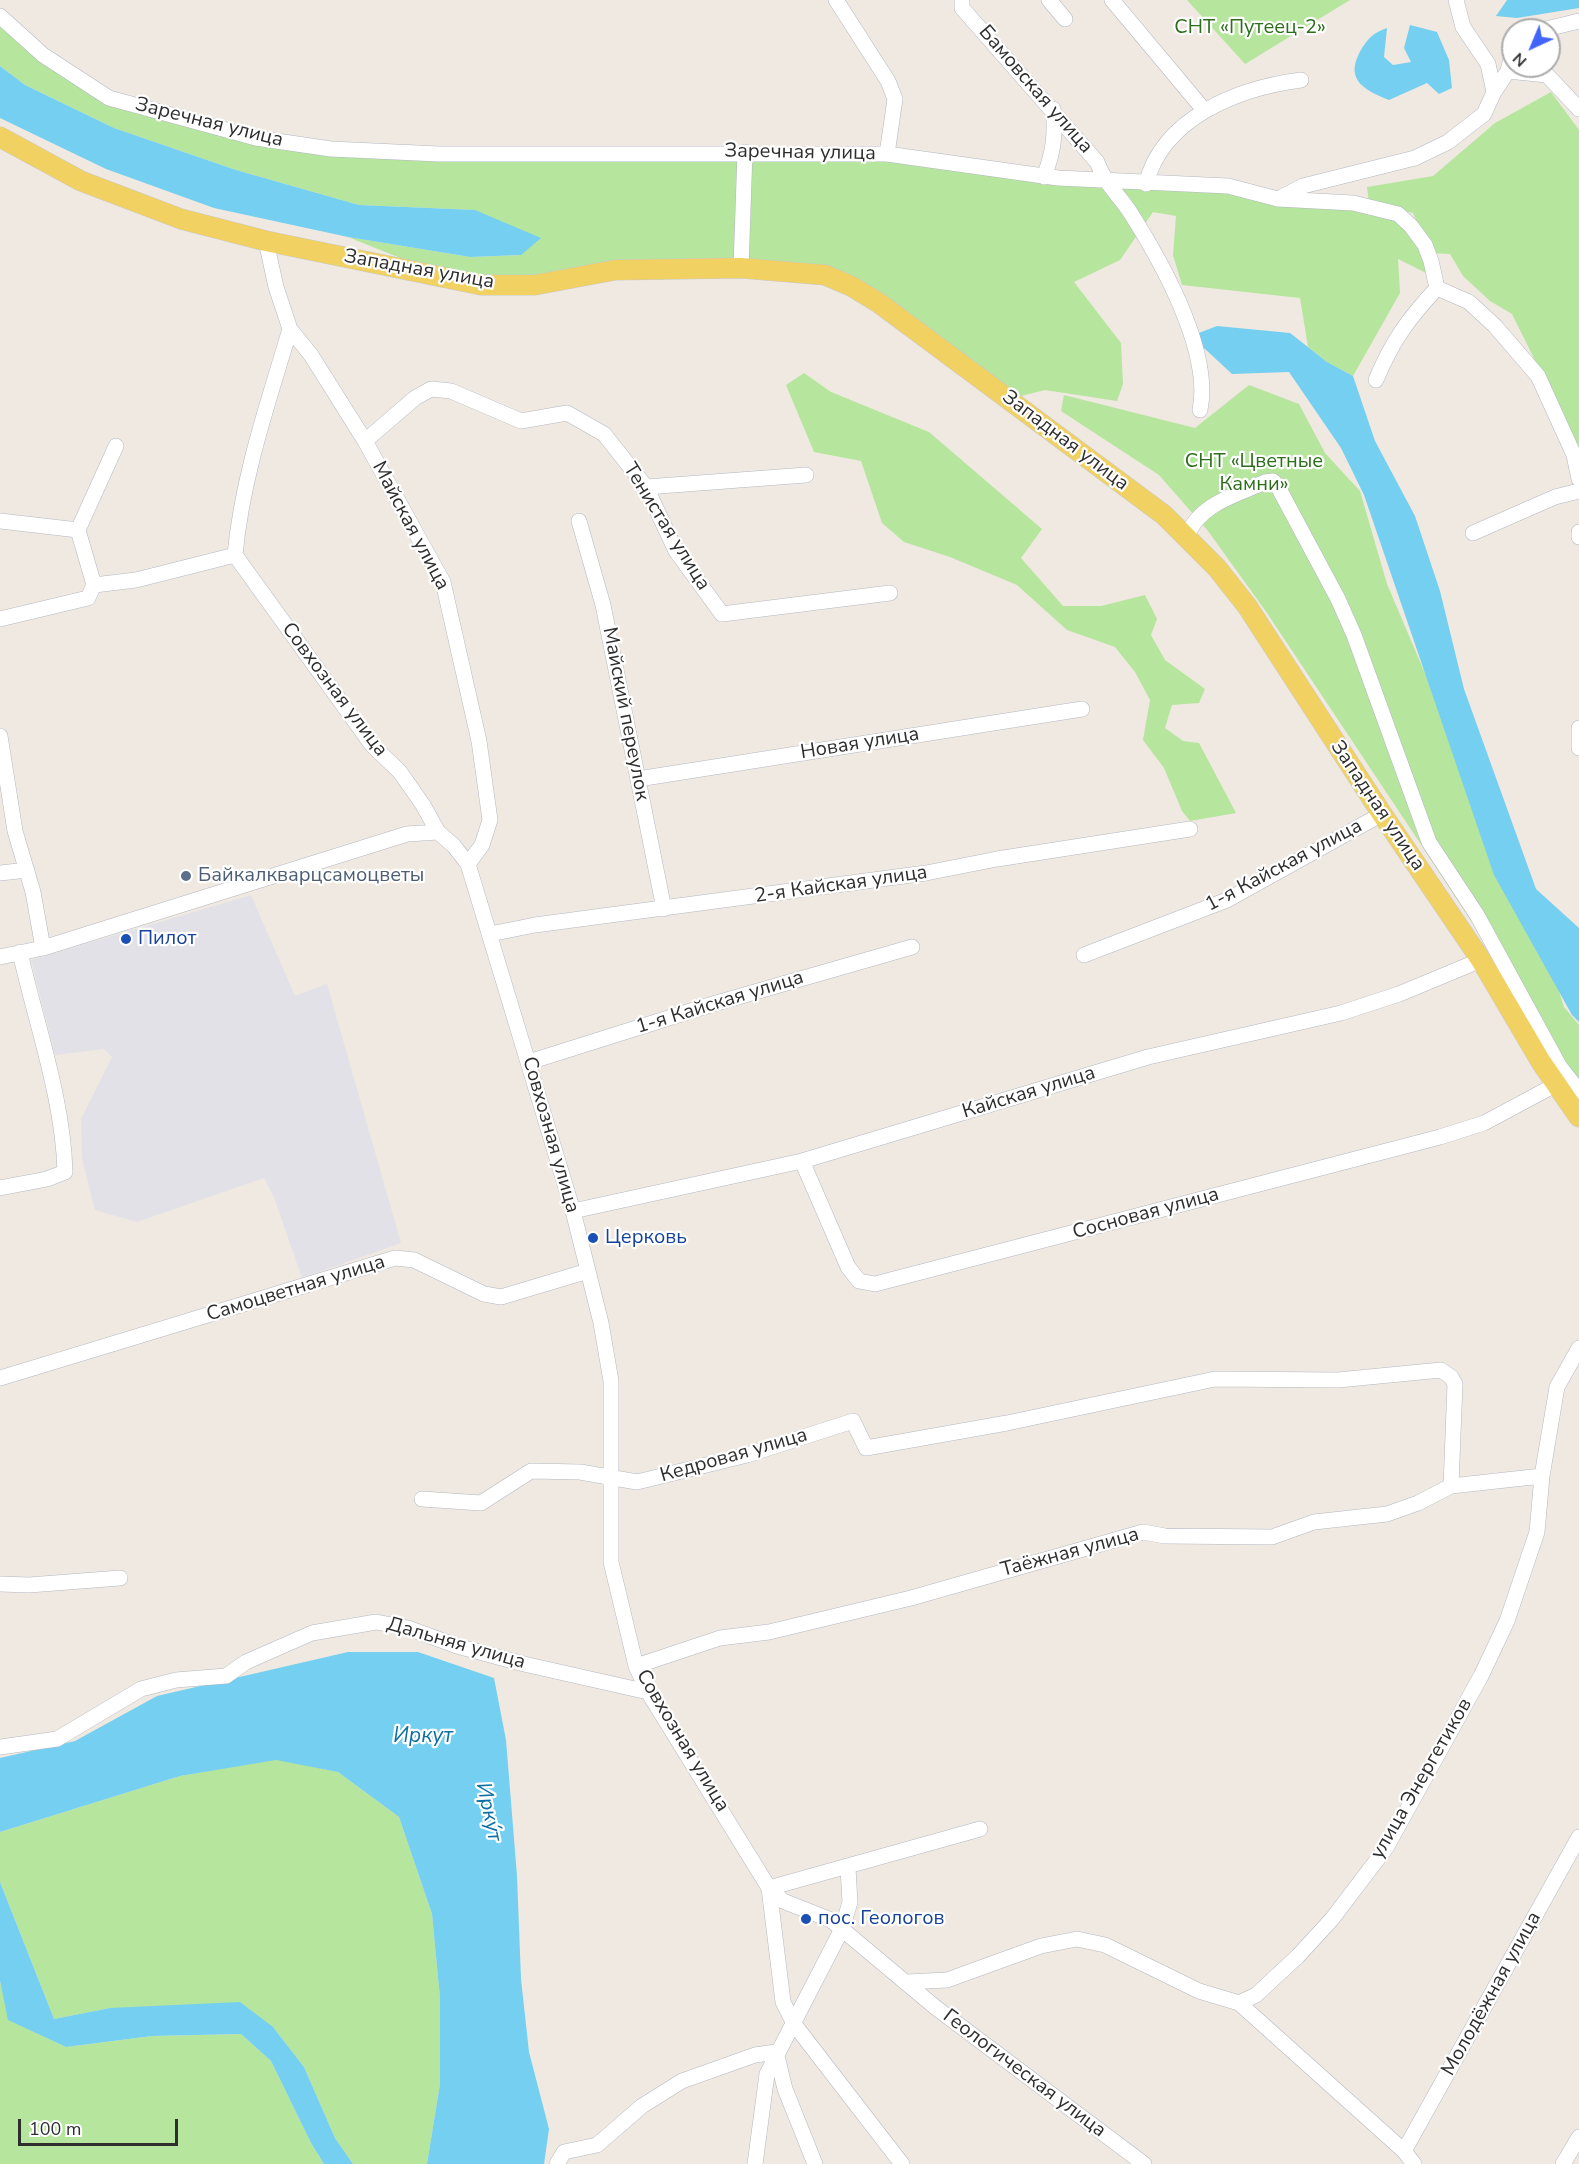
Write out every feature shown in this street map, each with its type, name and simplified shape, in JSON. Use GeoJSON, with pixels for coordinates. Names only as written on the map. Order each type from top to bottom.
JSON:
{"type":"FeatureCollection","features":[{"type":"Feature","properties":{"kind":"main road","name":"Западная улица"},"geometry":{"type":"LineString","coordinates":[[0,137],[81,181],[181,219],[266,241],[481,285],[535,285],[615,270],[741,268],[825,275],[851,286],[879,303],[1164,515],[1217,568],[1247,606],[1382,814],[1481,960],[1555,1085],[1579,1118]]}},
{"type":"Feature","properties":{"kind":"street"},"geometry":{"type":"LineString","coordinates":[[836,0],[888,81],[895,99],[887,154]]}},
{"type":"Feature","properties":{"kind":"street"},"geometry":{"type":"LineString","coordinates":[[1049,0],[1065,19]]}},
{"type":"Feature","properties":{"kind":"street"},"geometry":{"type":"LineString","coordinates":[[1112,0],[1204,110]]}},
{"type":"Feature","properties":{"kind":"street"},"geometry":{"type":"LineString","coordinates":[[1456,0],[1463,27],[1488,64],[1494,92]]}},
{"type":"Feature","properties":{"kind":"street","name":"Бамовская улица"},"geometry":{"type":"LineString","coordinates":[[960,2],[1097,162],[1104,180],[1128,210],[1178,302],[1200,372],[1203,393],[1200,410]]}},
{"type":"Feature","properties":{"kind":"street","name":"Заречная улица"},"geometry":{"type":"LineString","coordinates":[[0,16],[43,56],[109,98],[256,138],[331,149],[439,154],[745,152],[887,154],[1044,177],[1146,184],[1228,186],[1278,199],[1353,203],[1398,214],[1425,244],[1437,288]]}},
{"type":"Feature","properties":{"kind":"street"},"geometry":{"type":"LineString","coordinates":[[1561,25],[1579,21]]}},
{"type":"Feature","properties":{"kind":"street"},"geometry":{"type":"LineString","coordinates":[[1278,199],[1303,186],[1415,159],[1448,142],[1484,114],[1503,78]]}},
{"type":"Feature","properties":{"kind":"street"},"geometry":{"type":"LineString","coordinates":[[1550,78],[1579,109]]}},
{"type":"Feature","properties":{"kind":"street"},"geometry":{"type":"LineString","coordinates":[[1146,184],[1150,170],[1166,146],[1183,125],[1204,110],[1277,83],[1301,80]]}},
{"type":"Feature","properties":{"kind":"street"},"geometry":{"type":"LineString","coordinates":[[1044,177],[1054,152],[1053,109]]}},
{"type":"Feature","properties":{"kind":"street"},"geometry":{"type":"LineString","coordinates":[[741,268],[745,152]]}},
{"type":"Feature","properties":{"kind":"street"},"geometry":{"type":"LineString","coordinates":[[1349,175],[1353,203]]}},
{"type":"Feature","properties":{"kind":"street","name":"Майская улица"},"geometry":{"type":"LineString","coordinates":[[266,241],[276,287],[290,329],[311,355],[365,441],[443,582],[479,741],[490,820],[482,845],[468,864]]}},
{"type":"Feature","properties":{"kind":"street"},"geometry":{"type":"LineString","coordinates":[[1376,380],[1394,341],[1414,311],[1437,288],[1469,302],[1495,326],[1538,376],[1574,455],[1579,479]]}},
{"type":"Feature","properties":{"kind":"street"},"geometry":{"type":"LineString","coordinates":[[94,585],[136,580],[235,555],[238,524],[259,436],[290,329]]}},
{"type":"Feature","properties":{"kind":"street","name":"Тенистая улица"},"geometry":{"type":"LineString","coordinates":[[365,441],[431,389],[451,391],[521,421],[567,413],[604,434],[646,487],[676,551],[722,614],[890,593]]}},
{"type":"Feature","properties":{"kind":"street"},"geometry":{"type":"LineString","coordinates":[[0,620],[88,598],[94,585],[78,530],[116,446]]}},
{"type":"Feature","properties":{"kind":"street"},"geometry":{"type":"LineString","coordinates":[[646,487],[806,475]]}},
{"type":"Feature","properties":{"kind":"street"},"geometry":{"type":"LineString","coordinates":[[1187,536],[1192,523],[1208,509],[1265,482],[1273,481],[1278,485],[1338,599],[1354,635],[1430,842],[1477,915],[1560,1067],[1579,1091]]}},
{"type":"Feature","properties":{"kind":"street"},"geometry":{"type":"LineString","coordinates":[[1473,533],[1555,497],[1579,490]]}},
{"type":"Feature","properties":{"kind":"street"},"geometry":{"type":"LineString","coordinates":[[0,521],[78,530]]}},
{"type":"Feature","properties":{"kind":"street","name":"Майский переулок"},"geometry":{"type":"LineString","coordinates":[[579,521],[603,605],[664,909]]}},
{"type":"Feature","properties":{"kind":"street"},"geometry":{"type":"LineString","coordinates":[[1579,532],[1579,537]]}},
{"type":"Feature","properties":{"kind":"street","name":"Совхозная улица"},"geometry":{"type":"LineString","coordinates":[[235,555],[372,745],[400,772],[438,832],[454,846],[468,864],[573,1210],[601,1323],[611,1381],[613,1479],[611,1562],[636,1666],[648,1692],[769,1888],[783,2002],[794,2024],[902,2164]]}},
{"type":"Feature","properties":{"kind":"street","name":"Новая улица"},"geometry":{"type":"LineString","coordinates":[[638,779],[1082,709]]}},
{"type":"Feature","properties":{"kind":"street"},"geometry":{"type":"LineString","coordinates":[[1579,728],[1579,748]]}},
{"type":"Feature","properties":{"kind":"street"},"geometry":{"type":"LineString","coordinates":[[0,736],[15,831],[27,870],[43,948]]}},
{"type":"Feature","properties":{"kind":"street","name":"1-я Кайская улица"},"geometry":{"type":"LineString","coordinates":[[1084,955],[1227,900],[1382,814]]}},
{"type":"Feature","properties":{"kind":"street","name":"2-я Кайская улица"},"geometry":{"type":"LineString","coordinates":[[490,934],[535,925],[926,873],[997,859],[1190,829]]}},
{"type":"Feature","properties":{"kind":"street"},"geometry":{"type":"LineString","coordinates":[[0,957],[43,948],[407,834],[438,832]]}},
{"type":"Feature","properties":{"kind":"street"},"geometry":{"type":"LineString","coordinates":[[0,873],[27,870]]}},
{"type":"Feature","properties":{"kind":"street","name":"1-я Кайская улица"},"geometry":{"type":"LineString","coordinates":[[529,1062],[713,1004],[912,947]]}},
{"type":"Feature","properties":{"kind":"street"},"geometry":{"type":"LineString","coordinates":[[0,1188],[48,1179],[65,1172],[64,1132],[45,1059],[40,1026],[31,1003],[20,952]]}},
{"type":"Feature","properties":{"kind":"street","name":"Кайская улица"},"geometry":{"type":"LineString","coordinates":[[573,1210],[802,1161],[1148,1057],[1341,1013],[1399,994],[1481,960]]}},
{"type":"Feature","properties":{"kind":"street","name":"Сосновая улица"},"geometry":{"type":"LineString","coordinates":[[802,1161],[848,1267],[859,1281],[875,1284],[1440,1137],[1484,1123],[1555,1085]]}},
{"type":"Feature","properties":{"kind":"street","name":"Самоцветная улица"},"geometry":{"type":"LineString","coordinates":[[0,1378],[394,1258],[414,1260],[484,1294],[501,1297],[588,1271]]}},
{"type":"Feature","properties":{"kind":"street","name":"улица Энергетиков"},"geometry":{"type":"LineString","coordinates":[[1239,2003],[1256,1995],[1298,1956],[1332,1919],[1386,1848],[1481,1676],[1507,1621],[1537,1532],[1542,1476],[1557,1387],[1579,1348]]}},
{"type":"Feature","properties":{"kind":"street","name":"Кедровая улица"},"geometry":{"type":"LineString","coordinates":[[422,1499],[481,1503],[531,1471],[580,1472],[637,1482],[747,1455],[853,1420],[866,1448],[1007,1423],[1215,1379],[1338,1380],[1440,1370],[1451,1377],[1455,1384],[1451,1486]]}},
{"type":"Feature","properties":{"kind":"street","name":"Таёжная улица"},"geometry":{"type":"LineString","coordinates":[[636,1666],[720,1638],[769,1632],[901,1600],[1143,1532],[1165,1536],[1272,1537],[1314,1522],[1387,1514],[1418,1503],[1451,1486],[1542,1476]]}},
{"type":"Feature","properties":{"kind":"street"},"geometry":{"type":"LineString","coordinates":[[0,1584],[29,1585],[120,1578]]}},
{"type":"Feature","properties":{"kind":"street","name":"Дальняя улица"},"geometry":{"type":"LineString","coordinates":[[0,1747],[57,1739],[141,1689],[176,1680],[226,1676],[246,1662],[312,1633],[376,1622],[408,1628],[457,1646],[524,1664],[648,1692]]}},
{"type":"Feature","properties":{"kind":"street"},"geometry":{"type":"LineString","coordinates":[[769,1888],[848,1868],[980,1828]]}},
{"type":"Feature","properties":{"kind":"street","name":"Молодёжная улица"},"geometry":{"type":"LineString","coordinates":[[1404,2151],[1579,1837]]}},
{"type":"Feature","properties":{"kind":"street"},"geometry":{"type":"LineString","coordinates":[[755,2164],[767,2074],[776,2052],[794,2024],[843,1929],[850,1902],[848,1868]]}},
{"type":"Feature","properties":{"kind":"street","name":"Геологическая улица"},"geometry":{"type":"LineString","coordinates":[[769,1888],[783,1901],[826,1917],[843,1929],[963,2029],[1144,2164]]}},
{"type":"Feature","properties":{"kind":"street"},"geometry":{"type":"LineString","coordinates":[[907,1982],[947,1980],[1041,1946],[1077,1939],[1106,1944],[1199,1991],[1239,2003],[1404,2151],[1414,2164]]}},
{"type":"Feature","properties":{"kind":"street"},"geometry":{"type":"LineString","coordinates":[[557,2164],[564,2151],[597,2145],[642,2106],[682,2081],[755,2055],[776,2052]]}},
{"type":"Feature","properties":{"kind":"street"},"geometry":{"type":"LineString","coordinates":[[776,2052],[785,2089],[815,2164]]}},
{"type":"Feature","properties":{"kind":"street"},"geometry":{"type":"LineString","coordinates":[[1564,2164],[1579,2137]]}},
{"type":"Feature","properties":{"kind":"street"},"geometry":{"type":"LineString","coordinates":[[1564,2164],[1579,2160]]}},
{"type":"Feature","properties":{"kind":"shaded area"},"geometry":{"type":"Polygon","coordinates":[[[251,895],[295,996],[327,984],[401,1243],[302,1278],[275,1200],[264,1178],[137,1222],[95,1210],[82,1158],[81,1119],[112,1057],[104,1049],[55,1055],[31,960],[251,895]]]}},
{"type":"Feature","properties":{"kind":"green space","name":"СНТ «Путеец-2»"},"geometry":{"type":"Polygon","coordinates":[[[1187,0],[1350,0],[1245,64],[1187,0]]]}},
{"type":"Feature","properties":{"kind":"green space"},"geometry":{"type":"Polygon","coordinates":[[[0,16],[109,98],[331,149],[887,154],[1353,203],[1411,226],[1434,277],[1398,259],[1400,293],[1353,376],[1327,362],[1308,347],[1300,298],[1182,285],[1173,255],[1176,216],[1153,212],[1120,260],[1074,282],[1121,343],[1123,384],[1117,401],[1045,390],[1009,399],[825,275],[591,275],[452,279],[348,237],[470,257],[521,255],[475,210],[359,205],[236,170],[114,128],[25,85],[0,66],[0,16]]]}},
{"type":"Feature","properties":{"kind":"green space"},"geometry":{"type":"Polygon","coordinates":[[[1551,92],[1579,130],[1579,449],[1512,314],[1490,301],[1463,276],[1450,254],[1431,253],[1413,213],[1369,203],[1367,187],[1433,176],[1495,123],[1551,92]]]}},
{"type":"Feature","properties":{"kind":"green space"},"geometry":{"type":"Polygon","coordinates":[[[804,373],[831,392],[929,432],[1042,529],[1021,558],[1063,606],[1101,606],[1145,595],[1157,619],[1151,635],[1165,660],[1205,689],[1199,703],[1172,705],[1165,728],[1183,741],[1199,743],[1236,813],[1190,821],[1182,811],[1164,768],[1143,740],[1150,700],[1135,672],[1115,647],[1067,630],[1017,585],[950,557],[904,542],[882,523],[861,461],[814,452],[786,385],[804,373]]]}},
{"type":"Feature","properties":{"kind":"green space","name":"СНТ «Цветные Камни»"},"geometry":{"type":"Polygon","coordinates":[[[1249,385],[1299,404],[1325,453],[1360,491],[1387,584],[1555,979],[1564,1007],[1579,1025],[1579,1095],[1503,969],[1267,613],[1208,531],[1159,475],[1061,411],[1064,395],[1195,428],[1249,385]]]}},
{"type":"Feature","properties":{"kind":"green space"},"geometry":{"type":"Polygon","coordinates":[[[276,1759],[338,1772],[399,1817],[432,1914],[440,1998],[440,2084],[427,2164],[353,2164],[335,2138],[304,2067],[273,2027],[110,2008],[54,2019],[0,1882],[0,1832],[180,1776],[276,1759]]]}},
{"type":"Feature","properties":{"kind":"green space"},"geometry":{"type":"Polygon","coordinates":[[[0,1981],[9,2020],[66,2047],[152,2036],[241,2034],[271,2061],[311,2143],[324,2164],[0,2164],[0,1981]]]}},
{"type":"Feature","properties":{"kind":"water"},"geometry":{"type":"Polygon","coordinates":[[[1507,0],[1579,0],[1579,8],[1517,18],[1496,16],[1507,0]]]}},
{"type":"Feature","properties":{"kind":"water"},"geometry":{"type":"Polygon","coordinates":[[[1410,25],[1437,32],[1449,60],[1452,88],[1439,94],[1427,83],[1389,100],[1363,87],[1358,81],[1355,75],[1357,58],[1375,33],[1387,28],[1384,57],[1393,65],[1411,62],[1404,48],[1410,25]]]}},
{"type":"Feature","properties":{"kind":"water"},"geometry":{"type":"Polygon","coordinates":[[[0,66],[25,85],[114,128],[236,170],[359,205],[475,210],[541,238],[521,255],[470,257],[348,237],[214,208],[106,169],[0,118],[0,66]]]}},
{"type":"Feature","properties":{"kind":"water"},"geometry":{"type":"Polygon","coordinates":[[[1217,326],[1290,333],[1327,362],[1353,376],[1375,441],[1415,516],[1440,591],[1464,689],[1536,889],[1579,928],[1579,1022],[1572,1015],[1494,875],[1364,495],[1341,448],[1289,372],[1232,374],[1191,336],[1217,326]]]}},
{"type":"Feature","properties":{"kind":"water","name":"Иркут"},"geometry":{"type":"Polygon","coordinates":[[[348,1652],[418,1652],[494,1678],[506,1740],[517,1876],[521,1979],[529,2052],[549,2129],[544,2164],[427,2164],[440,2084],[440,1998],[432,1914],[399,1817],[338,1772],[276,1760],[180,1776],[0,1832],[0,1758],[75,1741],[157,1696],[348,1652]]]}},
{"type":"Feature","properties":{"kind":"water"},"geometry":{"type":"Polygon","coordinates":[[[0,1882],[54,2019],[110,2008],[240,2002],[273,2027],[304,2067],[335,2138],[353,2164],[324,2164],[311,2143],[271,2061],[241,2034],[152,2036],[66,2047],[8,2020],[0,1981],[0,1882]]]}},
{"type":"Feature","properties":{"kind":"place","name":"Байкалкварцсамоцветы"},"geometry":{"type":"Point","coordinates":[186,876]}},
{"type":"Feature","properties":{"kind":"place","name":"Пилот"},"geometry":{"type":"Point","coordinates":[126,939]}},
{"type":"Feature","properties":{"kind":"place","name":"Церковь"},"geometry":{"type":"Point","coordinates":[593,1238]}},
{"type":"Feature","properties":{"kind":"place","name":"пос. Геологов"},"geometry":{"type":"Point","coordinates":[806,1919]}},
{"type":"Feature","properties":{"kind":"water label","name":"Ирку́т"},"geometry":{"type":"Point","coordinates":[488,1812]}}]}
